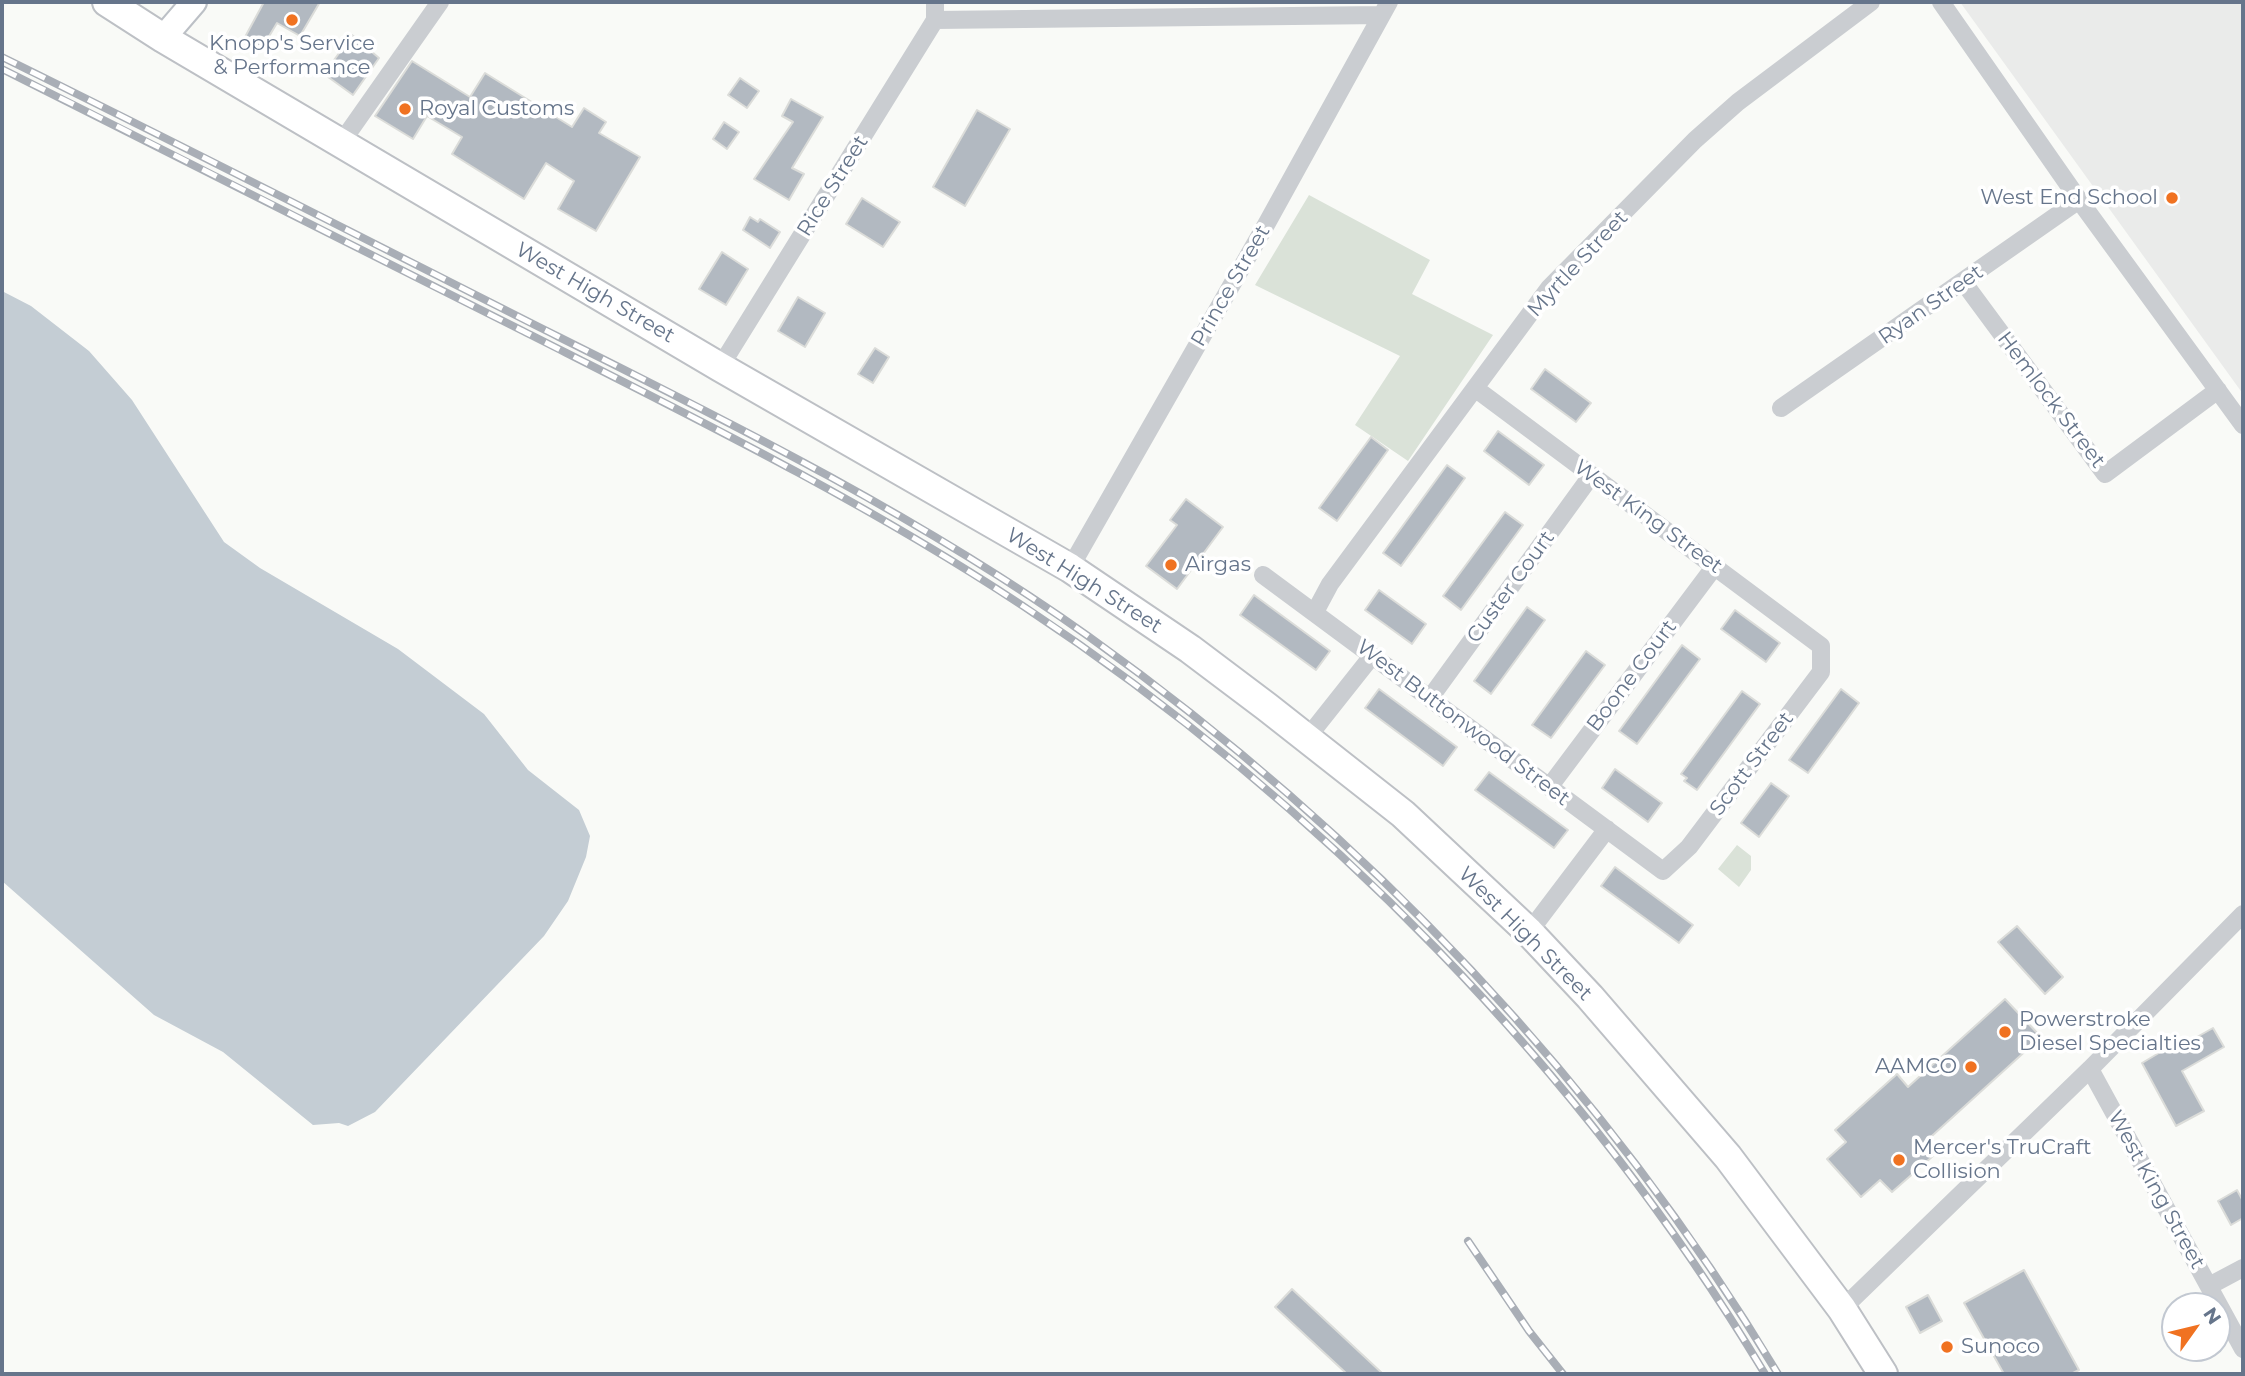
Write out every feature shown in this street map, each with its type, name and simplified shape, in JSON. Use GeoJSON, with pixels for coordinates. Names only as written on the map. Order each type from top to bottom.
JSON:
{"type":"FeatureCollection","features":[{"type":"Feature","properties":{"kind":"main road","name":"West High Street"},"geometry":{"type":"LineString","coordinates":[[107,2],[163,38],[720,366],[1070,568],[1190,649],[1307,738],[1403,814],[1529,932],[1695,1115],[1842,1309],[1883,1374]]}},
{"type":"Feature","properties":{"kind":"street"},"geometry":{"type":"LineString","coordinates":[[163,38],[194,2]]}},
{"type":"Feature","properties":{"kind":"street"},"geometry":{"type":"LineString","coordinates":[[341,143],[440,2]]}},
{"type":"Feature","properties":{"kind":"street"},"geometry":{"type":"LineString","coordinates":[[935,2],[935,20],[1385,8]]}},
{"type":"Feature","properties":{"kind":"street","name":"Myrtle Street"},"geometry":{"type":"LineString","coordinates":[[1315,612],[1330,584],[1549,288],[1695,140],[1773,74],[1871,2]]}},
{"type":"Feature","properties":{"kind":"street"},"geometry":{"type":"LineString","coordinates":[[1941,2],[2079,200],[2243,425]]}},
{"type":"Feature","properties":{"kind":"street","name":"Prince Street"},"geometry":{"type":"LineString","coordinates":[[1070,568],[1267,223],[1385,8]]}},
{"type":"Feature","properties":{"kind":"street","name":"Rice Street"},"geometry":{"type":"LineString","coordinates":[[720,366],[935,20]]}},
{"type":"Feature","properties":{"kind":"street","name":"Ryan Street"},"geometry":{"type":"LineString","coordinates":[[1781,408],[1964,283],[2079,200]]}},
{"type":"Feature","properties":{"kind":"street","name":"Hemlock Street"},"geometry":{"type":"LineString","coordinates":[[1964,283],[2105,474],[2218,390]]}},
{"type":"Feature","properties":{"kind":"street","name":"West King Street"},"geometry":{"type":"LineString","coordinates":[[1476,389],[1821,646]]}},
{"type":"Feature","properties":{"kind":"street","name":"Custer Court"},"geometry":{"type":"LineString","coordinates":[[1430,698],[1591,476]]}},
{"type":"Feature","properties":{"kind":"street","name":"Boone Court"},"geometry":{"type":"LineString","coordinates":[[1550,786],[1715,566]]}},
{"type":"Feature","properties":{"kind":"street","name":"West Buttonwood Street"},"geometry":{"type":"LineString","coordinates":[[1263,575],[1663,872]]}},
{"type":"Feature","properties":{"kind":"street","name":"Scott Street"},"geometry":{"type":"LineString","coordinates":[[1663,872],[1689,848],[1821,672],[1821,646]]}},
{"type":"Feature","properties":{"kind":"street"},"geometry":{"type":"LineString","coordinates":[[1307,738],[1372,656]]}},
{"type":"Feature","properties":{"kind":"street"},"geometry":{"type":"LineString","coordinates":[[1529,932],[1607,830]]}},
{"type":"Feature","properties":{"kind":"street"},"geometry":{"type":"LineString","coordinates":[[1842,1309],[2090,1069],[2243,914]]}},
{"type":"Feature","properties":{"kind":"street","name":"West King Street"},"geometry":{"type":"LineString","coordinates":[[2090,1069],[2243,1349]]}},
{"type":"Feature","properties":{"kind":"street"},"geometry":{"type":"LineString","coordinates":[[2209,1286],[2243,1268]]}},
{"type":"Feature","properties":{"kind":"shaded area","name":"West End School"},"geometry":{"type":"Polygon","coordinates":[[[1960,2],[2243,2],[2243,394],[1960,2]]]}},
{"type":"Feature","properties":{"kind":"shaded area"},"geometry":{"type":"Polygon","coordinates":[[[1309,195],[1430,260],[1412,294],[1493,335],[1408,461],[1355,425],[1400,356],[1255,285],[1309,195]]]}},
{"type":"Feature","properties":{"kind":"shaded area"},"geometry":{"type":"Polygon","coordinates":[[[2,291],[31,306],[89,351],[132,400],[224,542],[260,568],[398,649],[484,714],[528,770],[579,810],[590,836],[586,857],[568,901],[544,936],[375,1112],[348,1126],[339,1123],[313,1125],[223,1052],[154,1015],[2,881],[2,291]]]}},
{"type":"Feature","properties":{"kind":"shaded area"},"geometry":{"type":"Polygon","coordinates":[[[1737,845],[1751,856],[1751,870],[1739,887],[1718,869],[1737,845]]]}},
{"type":"Feature","properties":{"kind":"building"},"geometry":{"type":"Polygon","coordinates":[[[264,2],[320,2],[300,36],[277,23],[262,48],[245,37],[264,2]]]}},
{"type":"Feature","properties":{"kind":"building"},"geometry":{"type":"Polygon","coordinates":[[[352,35],[379,58],[353,95],[324,74],[352,35]]]}},
{"type":"Feature","properties":{"kind":"building"},"geometry":{"type":"Polygon","coordinates":[[[412,61],[470,97],[485,73],[572,127],[584,108],[606,122],[599,133],[640,157],[596,231],[558,209],[574,181],[546,163],[524,199],[452,154],[462,137],[427,116],[413,139],[375,116],[412,61]]]}},
{"type":"Feature","properties":{"kind":"building"},"geometry":{"type":"Polygon","coordinates":[[[740,78],[759,91],[747,108],[728,95],[740,78]]]}},
{"type":"Feature","properties":{"kind":"building"},"geometry":{"type":"Polygon","coordinates":[[[791,99],[823,117],[792,168],[804,174],[789,200],[754,179],[793,122],[782,116],[791,99]]]}},
{"type":"Feature","properties":{"kind":"building"},"geometry":{"type":"Polygon","coordinates":[[[977,110],[1010,129],[965,206],[933,187],[977,110]]]}},
{"type":"Feature","properties":{"kind":"building"},"geometry":{"type":"Polygon","coordinates":[[[724,122],[739,132],[727,149],[713,139],[724,122]]]}},
{"type":"Feature","properties":{"kind":"building"},"geometry":{"type":"Polygon","coordinates":[[[862,198],[900,222],[883,247],[846,224],[862,198]]]}},
{"type":"Feature","properties":{"kind":"building"},"geometry":{"type":"Polygon","coordinates":[[[750,217],[758,222],[760,219],[780,232],[770,248],[743,230],[750,217]]]}},
{"type":"Feature","properties":{"kind":"building"},"geometry":{"type":"Polygon","coordinates":[[[722,252],[748,269],[726,305],[699,289],[722,252]]]}},
{"type":"Feature","properties":{"kind":"building"},"geometry":{"type":"Polygon","coordinates":[[[798,297],[825,313],[805,347],[778,331],[798,297]]]}},
{"type":"Feature","properties":{"kind":"building"},"geometry":{"type":"Polygon","coordinates":[[[875,348],[889,357],[873,383],[858,374],[875,348]]]}},
{"type":"Feature","properties":{"kind":"building"},"geometry":{"type":"Polygon","coordinates":[[[1545,369],[1591,403],[1576,422],[1531,389],[1545,369]]]}},
{"type":"Feature","properties":{"kind":"building"},"geometry":{"type":"Polygon","coordinates":[[[1498,431],[1544,465],[1529,485],[1484,451],[1498,431]]]}},
{"type":"Feature","properties":{"kind":"building"},"geometry":{"type":"Polygon","coordinates":[[[1371,437],[1388,450],[1337,521],[1319,508],[1371,437]]]}},
{"type":"Feature","properties":{"kind":"building"},"geometry":{"type":"Polygon","coordinates":[[[1447,465],[1465,478],[1401,566],[1383,553],[1447,465]]]}},
{"type":"Feature","properties":{"kind":"building"},"geometry":{"type":"Polygon","coordinates":[[[1186,499],[1223,527],[1177,589],[1146,566],[1177,525],[1170,520],[1186,499]]]}},
{"type":"Feature","properties":{"kind":"building"},"geometry":{"type":"Polygon","coordinates":[[[1505,512],[1523,525],[1461,610],[1443,596],[1505,512]]]}},
{"type":"Feature","properties":{"kind":"building"},"geometry":{"type":"Polygon","coordinates":[[[1379,590],[1426,624],[1412,644],[1365,610],[1379,590]]]}},
{"type":"Feature","properties":{"kind":"building"},"geometry":{"type":"Polygon","coordinates":[[[1254,595],[1330,651],[1316,670],[1240,615],[1254,595]]]}},
{"type":"Feature","properties":{"kind":"building"},"geometry":{"type":"Polygon","coordinates":[[[1527,607],[1545,620],[1491,694],[1474,681],[1527,607]]]}},
{"type":"Feature","properties":{"kind":"building"},"geometry":{"type":"Polygon","coordinates":[[[1735,610],[1780,643],[1766,662],[1721,629],[1735,610]]]}},
{"type":"Feature","properties":{"kind":"building"},"geometry":{"type":"Polygon","coordinates":[[[1682,645],[1700,659],[1637,744],[1619,731],[1682,645]]]}},
{"type":"Feature","properties":{"kind":"building"},"geometry":{"type":"Polygon","coordinates":[[[1586,651],[1605,665],[1551,738],[1532,725],[1586,651]]]}},
{"type":"Feature","properties":{"kind":"building"},"geometry":{"type":"Polygon","coordinates":[[[1379,689],[1457,747],[1443,766],[1365,708],[1379,689]]]}},
{"type":"Feature","properties":{"kind":"building"},"geometry":{"type":"Polygon","coordinates":[[[1841,689],[1859,703],[1808,773],[1789,760],[1841,689]]]}},
{"type":"Feature","properties":{"kind":"building"},"geometry":{"type":"Polygon","coordinates":[[[1742,691],[1760,704],[1697,790],[1684,781],[1687,778],[1681,774],[1742,691]]]}},
{"type":"Feature","properties":{"kind":"building"},"geometry":{"type":"Polygon","coordinates":[[[1615,769],[1662,803],[1648,822],[1602,788],[1615,769]]]}},
{"type":"Feature","properties":{"kind":"building"},"geometry":{"type":"Polygon","coordinates":[[[1489,772],[1568,830],[1554,848],[1475,790],[1489,772]]]}},
{"type":"Feature","properties":{"kind":"building"},"geometry":{"type":"Polygon","coordinates":[[[1771,783],[1789,796],[1759,837],[1741,823],[1771,783]]]}},
{"type":"Feature","properties":{"kind":"building"},"geometry":{"type":"Polygon","coordinates":[[[1615,867],[1693,925],[1679,943],[1601,886],[1615,867]]]}},
{"type":"Feature","properties":{"kind":"building"},"geometry":{"type":"Polygon","coordinates":[[[2017,926],[2063,977],[2045,994],[1998,942],[2017,926]]]}},
{"type":"Feature","properties":{"kind":"building"},"geometry":{"type":"Polygon","coordinates":[[[2005,999],[2041,1037],[1923,1144],[1933,1156],[1892,1192],[1880,1180],[1861,1197],[1827,1159],[1846,1142],[1835,1130],[1897,1074],[1908,1087],[2005,999]]]}},
{"type":"Feature","properties":{"kind":"building"},"geometry":{"type":"Polygon","coordinates":[[[2213,1028],[2224,1047],[2182,1071],[2204,1111],[2176,1126],[2142,1063],[2169,1047],[2172,1051],[2213,1028]]]}},
{"type":"Feature","properties":{"kind":"building"},"geometry":{"type":"Polygon","coordinates":[[[2237,1190],[2243,1201],[2243,1218],[2231,1225],[2218,1201],[2237,1190]]]}},
{"type":"Feature","properties":{"kind":"building"},"geometry":{"type":"Polygon","coordinates":[[[2024,1270],[2079,1370],[2071,1374],[2004,1374],[1964,1303],[2024,1270]]]}},
{"type":"Feature","properties":{"kind":"building"},"geometry":{"type":"Polygon","coordinates":[[[1292,1289],[1383,1374],[1347,1374],[1275,1307],[1292,1289]]]}},
{"type":"Feature","properties":{"kind":"building"},"geometry":{"type":"Polygon","coordinates":[[[1928,1295],[1942,1321],[1920,1333],[1906,1307],[1928,1295]]]}},
{"type":"Feature","properties":{"kind":"railway"},"geometry":{"type":"LineString","coordinates":[[2,57],[749,433],[956,549],[1088,636],[1190,712],[1288,794],[1381,879],[1471,970],[1556,1065],[1635,1164],[1709,1267],[1778,1374]]}},
{"type":"Feature","properties":{"kind":"railway"},"geometry":{"type":"LineString","coordinates":[[2,69],[777,461],[963,568],[1023,606],[1133,683],[1239,766],[1340,855],[1437,949],[1528,1048],[1613,1153],[1693,1261],[1765,1374]]}},
{"type":"Feature","properties":{"kind":"railway"},"geometry":{"type":"LineString","coordinates":[[1468,1241],[1529,1331],[1563,1374]]}},
{"type":"Feature","properties":{"kind":"place","name":"Knopp's Service & Performance"},"geometry":{"type":"Point","coordinates":[292,20]}},
{"type":"Feature","properties":{"kind":"place","name":"Royal Customs"},"geometry":{"type":"Point","coordinates":[405,109]}},
{"type":"Feature","properties":{"kind":"place","name":"West End School"},"geometry":{"type":"Point","coordinates":[2172,198]}},
{"type":"Feature","properties":{"kind":"place","name":"Airgas"},"geometry":{"type":"Point","coordinates":[1171,565]}},
{"type":"Feature","properties":{"kind":"place","name":"Powerstroke Diesel Specialties"},"geometry":{"type":"Point","coordinates":[2005,1032]}},
{"type":"Feature","properties":{"kind":"place","name":"AAMCO"},"geometry":{"type":"Point","coordinates":[1971,1067]}},
{"type":"Feature","properties":{"kind":"place","name":"Mercer's TruCraft Collision"},"geometry":{"type":"Point","coordinates":[1899,1160]}},
{"type":"Feature","properties":{"kind":"place","name":"Sunoco"},"geometry":{"type":"Point","coordinates":[1947,1347]}}]}
